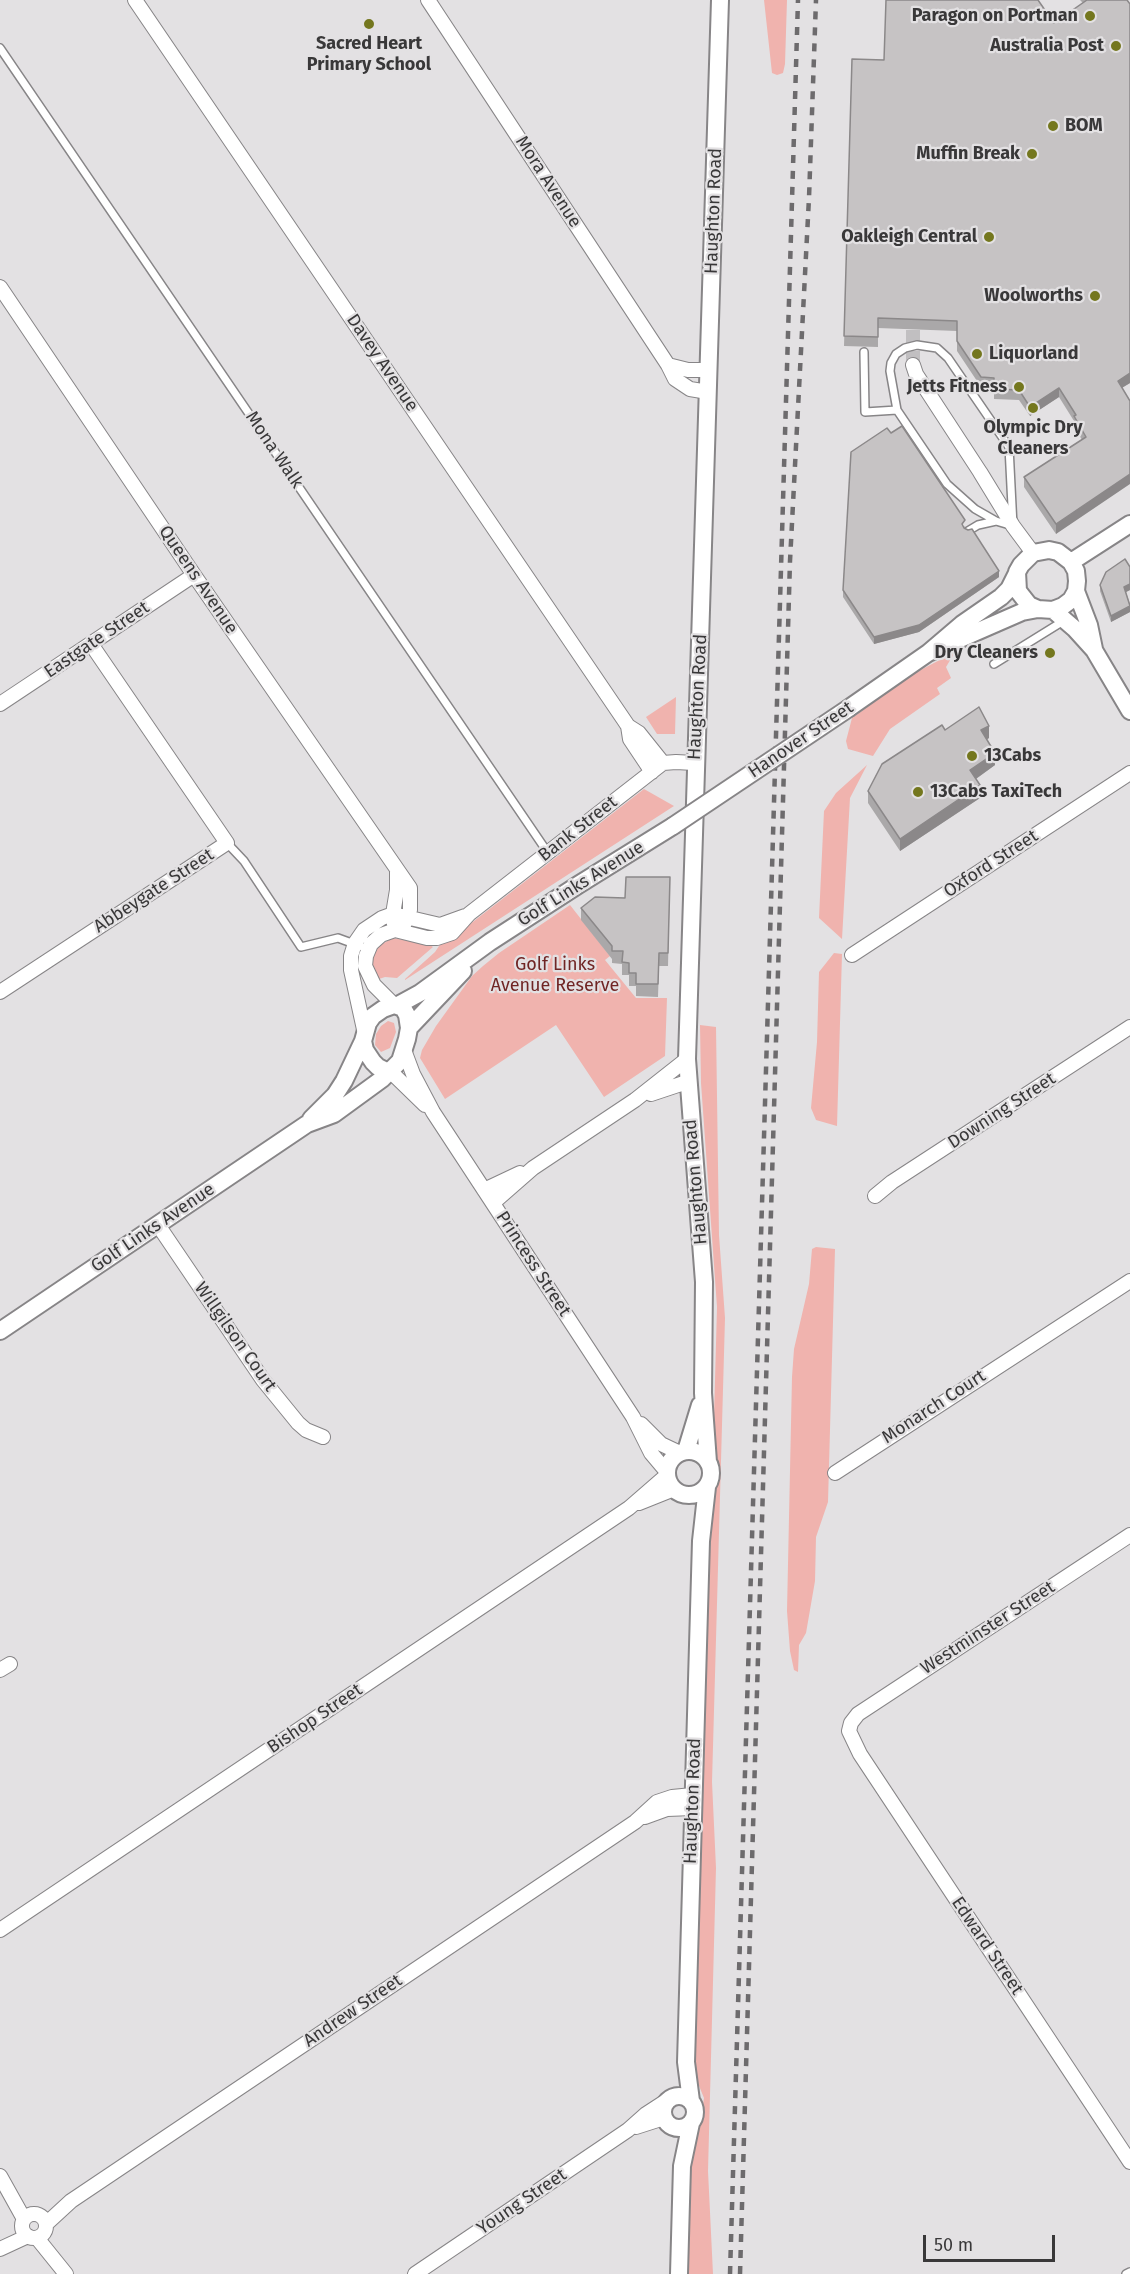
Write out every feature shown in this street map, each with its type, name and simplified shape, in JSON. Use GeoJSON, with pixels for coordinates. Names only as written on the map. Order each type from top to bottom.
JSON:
{"type":"FeatureCollection","features":[{"type":"Feature","properties":{"kind":"street","name":"Davey Avenue"},"geometry":{"type":"LineString","coordinates":[[135,0],[628,726],[630,739],[658,767]]}},
{"type":"Feature","properties":{"kind":"street","name":"Mora Avenue"},"geometry":{"type":"LineString","coordinates":[[428,0],[668,365],[675,380],[690,389],[708,392]]}},
{"type":"Feature","properties":{"kind":"street","name":"Haughton Road"},"geometry":{"type":"LineString","coordinates":[[708,1462],[703,1393],[704,1282],[687,1059],[694,763],[701,632],[720,0]]}},
{"type":"Feature","properties":{"kind":"street","name":"Queens Avenue"},"geometry":{"type":"LineString","coordinates":[[0,287],[194,575],[410,888],[408,916],[398,930]]}},
{"type":"Feature","properties":{"kind":"street"},"geometry":{"type":"LineString","coordinates":[[668,365],[688,370],[709,370]]}},
{"type":"Feature","properties":{"kind":"street"},"geometry":{"type":"LineString","coordinates":[[913,365],[916,374],[1013,526],[1033,553]]}},
{"type":"Feature","properties":{"kind":"street"},"geometry":{"type":"LineString","coordinates":[[1071,562],[1130,524]]}},
{"type":"Feature","properties":{"kind":"street"},"geometry":{"type":"LineString","coordinates":[[1094,650],[1089,625],[1076,591],[1076,571],[1071,562],[1058,552],[1049,550],[1033,553],[1020,565],[1017,572],[1018,591],[1029,605],[1052,613],[1094,650],[1130,711]]}},
{"type":"Feature","properties":{"kind":"street","name":"Hanover Street"},"geometry":{"type":"LineString","coordinates":[[673,826],[928,652],[1009,590],[1017,572]]}},
{"type":"Feature","properties":{"kind":"street","name":"Eastgate Street"},"geometry":{"type":"LineString","coordinates":[[0,704],[194,575]]}},
{"type":"Feature","properties":{"kind":"street"},"geometry":{"type":"LineString","coordinates":[[1052,613],[1071,600],[1076,591]]}},
{"type":"Feature","properties":{"kind":"street","name":"Hanover Street"},"geometry":{"type":"LineString","coordinates":[[928,652],[1022,612],[1052,613]]}},
{"type":"Feature","properties":{"kind":"street","name":"Abbeygate Street"},"geometry":{"type":"LineString","coordinates":[[0,992],[227,843],[91,644]]}},
{"type":"Feature","properties":{"kind":"street"},"geometry":{"type":"LineString","coordinates":[[658,767],[694,763]]}},
{"type":"Feature","properties":{"kind":"street","name":"Bank Street"},"geometry":{"type":"LineString","coordinates":[[398,930],[427,938],[452,933],[469,914],[658,767]]}},
{"type":"Feature","properties":{"kind":"street","name":"Oxford Street"},"geometry":{"type":"LineString","coordinates":[[852,955],[1130,773]]}},
{"type":"Feature","properties":{"kind":"street","name":"Golf Links Avenue"},"geometry":{"type":"LineString","coordinates":[[396,1005],[420,993],[490,942],[673,826]]}},
{"type":"Feature","properties":{"kind":"street"},"geometry":{"type":"LineString","coordinates":[[393,914],[373,922],[364,930],[355,943],[351,956],[351,970],[368,1056],[378,1067],[389,1071],[400,1061],[405,1050],[409,1028],[407,1015],[381,994],[368,976],[365,966],[368,949],[381,935],[398,930],[393,914],[397,872]]}},
{"type":"Feature","properties":{"kind":"street","name":"Bank Street"},"geometry":{"type":"LineString","coordinates":[[393,914],[440,925],[469,914]]}},
{"type":"Feature","properties":{"kind":"street","name":"Golf Links Avenue"},"geometry":{"type":"LineString","coordinates":[[409,1028],[490,942]]}},
{"type":"Feature","properties":{"kind":"street"},"geometry":{"type":"LineString","coordinates":[[364,1037],[373,1016],[383,1009],[396,1005]]}},
{"type":"Feature","properties":{"kind":"street","name":"Downing Street"},"geometry":{"type":"LineString","coordinates":[[875,1196],[892,1182],[1130,1027]]}},
{"type":"Feature","properties":{"kind":"street","name":"Golf Links Avenue"},"geometry":{"type":"LineString","coordinates":[[307,1124],[339,1088],[350,1070],[364,1037]]}},
{"type":"Feature","properties":{"kind":"street","name":"Princess Street"},"geometry":{"type":"LineString","coordinates":[[405,1050],[413,1074],[433,1112],[633,1416],[651,1453],[673,1483]]}},
{"type":"Feature","properties":{"kind":"street"},"geometry":{"type":"LineString","coordinates":[[493,1203],[533,1168],[635,1100],[687,1059]]}},
{"type":"Feature","properties":{"kind":"street","name":"Golf Links Avenue"},"geometry":{"type":"LineString","coordinates":[[0,1331],[307,1124],[334,1114],[372,1087],[389,1071]]}},
{"type":"Feature","properties":{"kind":"street","name":"Princess Street"},"geometry":{"type":"LineString","coordinates":[[389,1071],[433,1112]]}},
{"type":"Feature","properties":{"kind":"street"},"geometry":{"type":"LineString","coordinates":[[635,1100],[687,1082]]}},
{"type":"Feature","properties":{"kind":"street"},"geometry":{"type":"LineString","coordinates":[[484,1190],[533,1168]]}},
{"type":"Feature","properties":{"kind":"street","name":"Willgilson Court"},"geometry":{"type":"LineString","coordinates":[[158,1225],[263,1380],[298,1423],[306,1430],[323,1437]]}},
{"type":"Feature","properties":{"kind":"street","name":"Monarch Court"},"geometry":{"type":"LineString","coordinates":[[835,1473],[1130,1281]]}},
{"type":"Feature","properties":{"kind":"street","name":"Haughton Road"},"geometry":{"type":"LineString","coordinates":[[683,1452],[703,1393]]}},
{"type":"Feature","properties":{"kind":"street","name":"Princess Street"},"geometry":{"type":"LineString","coordinates":[[633,1416],[658,1442],[683,1452]]}},
{"type":"Feature","properties":{"kind":"street"},"geometry":{"type":"LineString","coordinates":[[683,1452],[699,1454],[708,1462],[711,1475],[707,1487],[696,1494],[673,1483],[673,1458],[683,1452]]}},
{"type":"Feature","properties":{"kind":"street","name":"Haughton Road"},"geometry":{"type":"LineString","coordinates":[[673,1483],[701,1541]]}},
{"type":"Feature","properties":{"kind":"street","name":"Bishop Street"},"geometry":{"type":"LineString","coordinates":[[0,1930],[629,1508],[673,1483]]}},
{"type":"Feature","properties":{"kind":"street","name":"Haughton Road"},"geometry":{"type":"LineString","coordinates":[[691,2101],[686,2062],[701,1541],[707,1487]]}},
{"type":"Feature","properties":{"kind":"street","name":"Westminster Street"},"geometry":{"type":"LineString","coordinates":[[850,1726],[853,1718],[858,1714],[1130,1535]]}},
{"type":"Feature","properties":{"kind":"street","name":"Edward Street"},"geometry":{"type":"LineString","coordinates":[[850,1726],[850,1737],[860,1754],[1130,2162]]}},
{"type":"Feature","properties":{"kind":"street","name":"Andrew Street"},"geometry":{"type":"LineString","coordinates":[[0,2248],[635,1822],[664,1798],[693,1802]]}},
{"type":"Feature","properties":{"kind":"street","name":"Haughton Road"},"geometry":{"type":"LineString","coordinates":[[670,2099],[686,2062]]}},
{"type":"Feature","properties":{"kind":"street"},"geometry":{"type":"LineString","coordinates":[[679,2274],[682,2166],[695,2110],[691,2101],[683,2096],[670,2099],[662,2110],[682,2166]]}},
{"type":"Feature","properties":{"kind":"street","name":"Young Street"},"geometry":{"type":"LineString","coordinates":[[415,2274],[670,2099]]}},
{"type":"Feature","properties":{"kind":"street"},"geometry":{"type":"LineString","coordinates":[[668,2123],[682,2128],[691,2122]]}},
{"type":"Feature","properties":{"kind":"street","name":"Young Street"},"geometry":{"type":"LineString","coordinates":[[628,2130],[668,2123]]}},
{"type":"Feature","properties":{"kind":"street"},"geometry":{"type":"LineString","coordinates":[[3,2181],[63,2269]]}},
{"type":"Feature","properties":{"kind":"lane","name":"Mona Walk"},"geometry":{"type":"LineString","coordinates":[[0,48],[548,853]]}},
{"type":"Feature","properties":{"kind":"lane"},"geometry":{"type":"LineString","coordinates":[[917,345],[937,348],[948,358],[1009,447],[1013,526],[996,521],[944,487],[897,410],[890,371],[896,354],[905,348],[917,345]]}},
{"type":"Feature","properties":{"kind":"lane"},"geometry":{"type":"LineString","coordinates":[[864,352],[865,412],[897,410]]}},
{"type":"Feature","properties":{"kind":"lane"},"geometry":{"type":"LineString","coordinates":[[968,531],[978,525],[996,521]]}},
{"type":"Feature","properties":{"kind":"lane"},"geometry":{"type":"LineString","coordinates":[[994,664],[1052,613]]}},
{"type":"Feature","properties":{"kind":"lane"},"geometry":{"type":"LineString","coordinates":[[227,843],[244,861],[301,947],[338,938],[368,949]]}},
{"type":"Feature","properties":{"kind":"green space"},"geometry":{"type":"Polygon","coordinates":[[[764,0],[787,0],[785,64],[783,73],[777,75],[772,73],[764,0]]]}},
{"type":"Feature","properties":{"kind":"green space"},"geometry":{"type":"Polygon","coordinates":[[[955,652],[946,667],[951,678],[937,688],[940,694],[890,729],[873,756],[848,749],[846,741],[852,718],[911,675],[955,652]]]}},
{"type":"Feature","properties":{"kind":"green space"},"geometry":{"type":"Polygon","coordinates":[[[676,697],[675,734],[657,734],[646,717],[676,697]]]}},
{"type":"Feature","properties":{"kind":"green space"},"geometry":{"type":"Polygon","coordinates":[[[867,765],[850,798],[842,939],[819,918],[824,811],[836,793],[867,765]]]}},
{"type":"Feature","properties":{"kind":"green space"},"geometry":{"type":"Polygon","coordinates":[[[644,789],[674,806],[405,980],[435,952],[441,943],[465,928],[644,789]]]}},
{"type":"Feature","properties":{"kind":"green space","name":"Golf Links Avenue Reserve"},"geometry":{"type":"Polygon","coordinates":[[[570,905],[610,956],[605,960],[636,998],[667,998],[665,1056],[604,1097],[556,1025],[445,1099],[420,1058],[436,1026],[472,976],[483,966],[570,905]]]}},
{"type":"Feature","properties":{"kind":"green space"},"geometry":{"type":"Polygon","coordinates":[[[393,938],[433,947],[397,978],[379,979],[373,970],[372,957],[380,945],[393,938]]]}},
{"type":"Feature","properties":{"kind":"green space"},"geometry":{"type":"Polygon","coordinates":[[[834,953],[842,954],[837,1126],[816,1120],[811,1108],[817,1042],[819,972],[834,953]]]}},
{"type":"Feature","properties":{"kind":"green space"},"geometry":{"type":"Polygon","coordinates":[[[388,1021],[394,1023],[396,1032],[390,1048],[381,1052],[375,1045],[376,1034],[388,1021]]]}},
{"type":"Feature","properties":{"kind":"green space"},"geometry":{"type":"Polygon","coordinates":[[[700,1025],[716,1027],[719,1235],[725,1318],[712,1782],[716,1868],[708,2171],[713,2274],[688,2274],[691,2141],[700,2124],[704,2098],[693,2071],[705,1637],[712,1519],[710,1495],[717,1478],[711,1450],[717,1307],[701,1083],[700,1025]]]}},
{"type":"Feature","properties":{"kind":"green space"},"geometry":{"type":"Polygon","coordinates":[[[816,1247],[835,1249],[828,1502],[816,1537],[815,1581],[806,1633],[799,1645],[798,1672],[794,1670],[790,1651],[787,1611],[792,1377],[794,1349],[809,1284],[812,1249],[816,1247]]]}},
{"type":"Feature","properties":{"kind":"building","name":"Oakleigh Central"},"geometry":{"type":"Polygon","coordinates":[[[886,0],[1038,0],[1054,23],[1087,0],[1127,0],[1130,4],[1130,373],[1118,381],[1130,401],[1130,474],[1056,524],[1024,477],[1086,437],[1074,416],[1076,415],[1059,388],[1030,407],[1019,390],[994,389],[994,378],[981,377],[957,341],[957,321],[878,318],[878,337],[844,336],[852,59],[884,60],[886,0]]]}},
{"type":"Feature","properties":{"kind":"building"},"geometry":{"type":"Polygon","coordinates":[[[902,426],[965,520],[962,524],[964,528],[972,529],[999,571],[919,625],[874,637],[843,590],[851,452],[887,428],[891,433],[902,426]]]}},
{"type":"Feature","properties":{"kind":"building"},"geometry":{"type":"Polygon","coordinates":[[[1125,559],[1130,567],[1130,584],[1124,587],[1130,606],[1111,616],[1100,585],[1106,572],[1125,559]]]}},
{"type":"Feature","properties":{"kind":"building"},"geometry":{"type":"Polygon","coordinates":[[[979,707],[989,726],[981,730],[995,753],[970,770],[980,785],[900,839],[868,791],[882,764],[942,725],[945,730],[979,707]]]}},
{"type":"Feature","properties":{"kind":"building"},"geometry":{"type":"Polygon","coordinates":[[[626,877],[670,877],[668,953],[659,953],[658,984],[636,984],[636,973],[629,973],[629,963],[622,962],[623,951],[612,951],[612,946],[581,908],[595,897],[625,898],[626,877]]]}},
{"type":"Feature","properties":{"kind":"tunnel"},"geometry":{"type":"LineString","coordinates":[[913,313],[913,365]]}},
{"type":"Feature","properties":{"kind":"railway"},"geometry":{"type":"LineString","coordinates":[[730,2274],[798,0]]}},
{"type":"Feature","properties":{"kind":"railway"},"geometry":{"type":"LineString","coordinates":[[740,2274],[790,561],[809,198],[816,0]]}},
{"type":"Feature","properties":{"kind":"place","name":"Paragon on Portman"},"geometry":{"type":"Point","coordinates":[1090,16]}},
{"type":"Feature","properties":{"kind":"place","name":"Sacred Heart Primary School"},"geometry":{"type":"Point","coordinates":[369,24]}},
{"type":"Feature","properties":{"kind":"place","name":"Australia Post"},"geometry":{"type":"Point","coordinates":[1116,46]}},
{"type":"Feature","properties":{"kind":"place","name":"BOM"},"geometry":{"type":"Point","coordinates":[1053,126]}},
{"type":"Feature","properties":{"kind":"place","name":"Muffin Break"},"geometry":{"type":"Point","coordinates":[1032,154]}},
{"type":"Feature","properties":{"kind":"place","name":"Oakleigh Central"},"geometry":{"type":"Point","coordinates":[989,237]}},
{"type":"Feature","properties":{"kind":"place","name":"Woolworths"},"geometry":{"type":"Point","coordinates":[1095,296]}},
{"type":"Feature","properties":{"kind":"place","name":"Liquorland"},"geometry":{"type":"Point","coordinates":[977,354]}},
{"type":"Feature","properties":{"kind":"place","name":"Jetts Fitness"},"geometry":{"type":"Point","coordinates":[1019,387]}},
{"type":"Feature","properties":{"kind":"place","name":"Olympic Dry Cleaners"},"geometry":{"type":"Point","coordinates":[1033,408]}},
{"type":"Feature","properties":{"kind":"place","name":"Dry Cleaners"},"geometry":{"type":"Point","coordinates":[1050,653]}},
{"type":"Feature","properties":{"kind":"place","name":"13Cabs"},"geometry":{"type":"Point","coordinates":[972,756]}},
{"type":"Feature","properties":{"kind":"place","name":"13Cabs TaxiTech"},"geometry":{"type":"Point","coordinates":[918,792]}}]}
